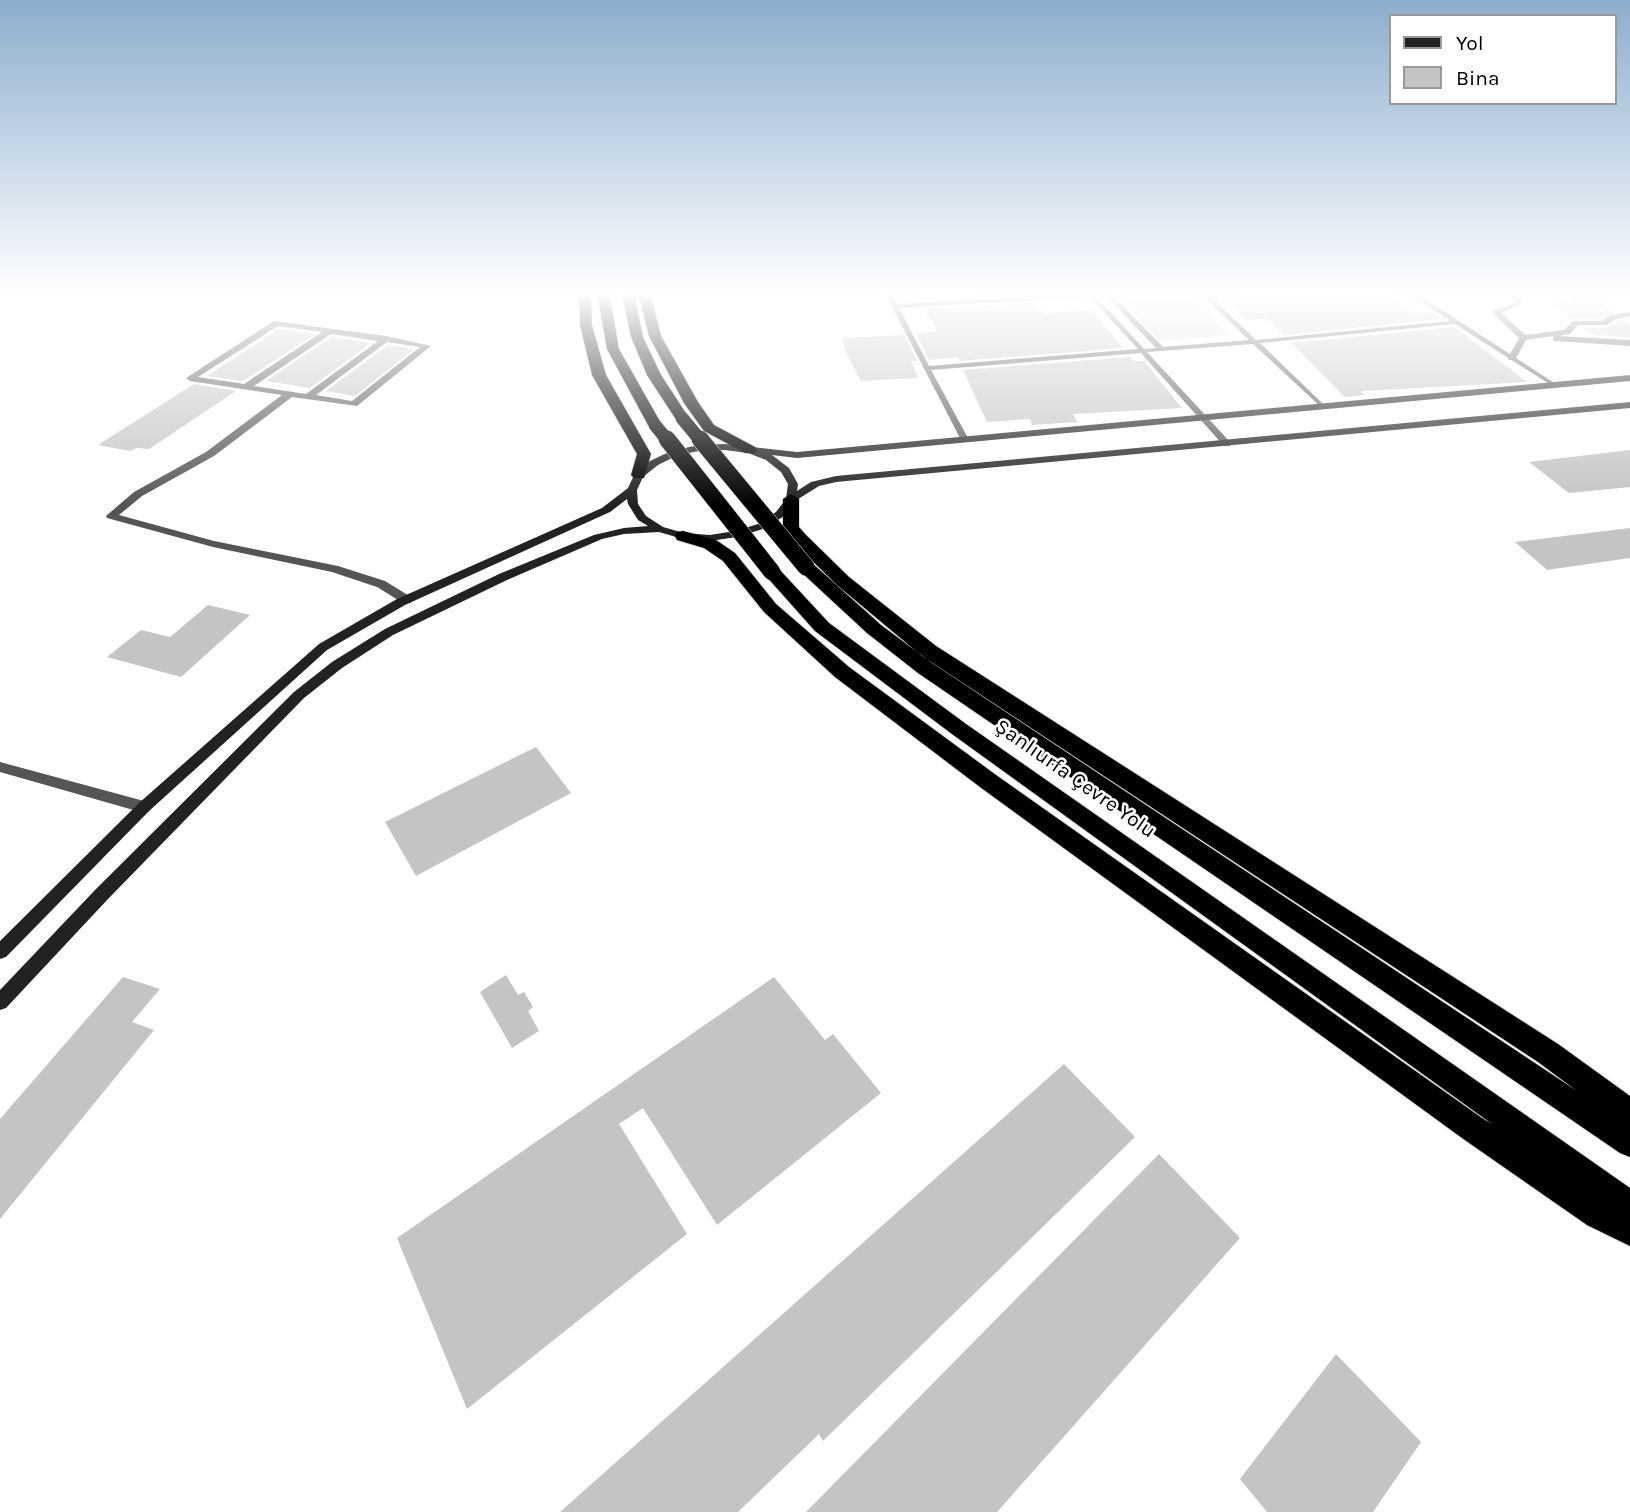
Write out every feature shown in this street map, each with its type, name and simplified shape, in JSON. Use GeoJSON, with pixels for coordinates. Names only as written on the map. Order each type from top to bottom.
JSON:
{"type":"FeatureCollection","features":[{"type":"Feature","properties":{"kind":"highway"},"geometry":{"type":"LineString","coordinates":[[596,364],[599,374],[644,454],[639,475]]}},
{"type":"Feature","properties":{"kind":"highway","name":"Şanlıurfa Çevre Yolu"},"geometry":{"type":"LineString","coordinates":[[621,364],[655,425],[772,572],[822,627],[948,721],[1630,1206]]}},
{"type":"Feature","properties":{"kind":"highway","name":"Şanlıurfa Çevre Yolu"},"geometry":{"type":"LineString","coordinates":[[649,364],[682,418],[806,567],[874,629],[925,668],[1630,1143]]}},
{"type":"Feature","properties":{"kind":"highway"},"geometry":{"type":"LineString","coordinates":[[670,364],[709,428],[750,450]]}},
{"type":"Feature","properties":{"kind":"highway"},"geometry":{"type":"LineString","coordinates":[[791,499],[792,527],[800,539],[843,582],[929,651],[1548,1053],[1630,1113]]}},
{"type":"Feature","properties":{"kind":"highway"},"geometry":{"type":"LineString","coordinates":[[683,536],[710,544],[729,556],[770,608],[842,672],[977,773],[1472,1128],[1598,1214],[1630,1231]]}},
{"type":"Feature","properties":{"kind":"street"},"geometry":{"type":"LineString","coordinates":[[212,364],[190,377],[355,404],[404,364]]}},
{"type":"Feature","properties":{"kind":"street"},"geometry":{"type":"LineString","coordinates":[[246,387],[281,364]]}},
{"type":"Feature","properties":{"kind":"street"},"geometry":{"type":"LineString","coordinates":[[308,397],[353,364]]}},
{"type":"Feature","properties":{"kind":"street"},"geometry":{"type":"LineString","coordinates":[[1630,378],[797,455],[725,447],[699,448],[664,458],[639,475],[632,490],[632,504],[642,518],[660,529],[683,536],[710,538],[737,534],[762,526],[780,514],[791,499],[815,484],[836,478],[1227,444],[1630,404]]}},
{"type":"Feature","properties":{"kind":"street"},"geometry":{"type":"LineString","coordinates":[[290,394],[210,454],[138,494],[111,516],[213,544],[334,569],[381,584],[407,600]]}},
{"type":"Feature","properties":{"kind":"street"},"geometry":{"type":"LineString","coordinates":[[750,450],[770,458],[785,470],[793,484],[791,499]]}},
{"type":"Feature","properties":{"kind":"street"},"geometry":{"type":"LineString","coordinates":[[0,952],[144,807],[323,647],[407,600],[606,510],[632,490]]}},
{"type":"Feature","properties":{"kind":"street"},"geometry":{"type":"LineString","coordinates":[[0,1002],[102,894],[299,695],[337,665],[390,632],[503,577],[598,537],[624,531],[660,529]]}},
{"type":"Feature","properties":{"kind":"street"},"geometry":{"type":"LineString","coordinates":[[0,767],[144,807]]}},
{"type":"Feature","properties":{"kind":"lane"},"geometry":{"type":"LineString","coordinates":[[925,364],[964,438]]}},
{"type":"Feature","properties":{"kind":"lane"},"geometry":{"type":"LineString","coordinates":[[927,368],[984,364]]}},
{"type":"Feature","properties":{"kind":"lane"},"geometry":{"type":"LineString","coordinates":[[1155,364],[1227,444]]}},
{"type":"Feature","properties":{"kind":"lane"},"geometry":{"type":"LineString","coordinates":[[1277,364],[1321,405]]}},
{"type":"Feature","properties":{"kind":"lane"},"geometry":{"type":"LineString","coordinates":[[1521,364],[1556,386]]}},
{"type":"Feature","properties":{"kind":"building"},"geometry":{"type":"Polygon","coordinates":[[[226,364],[270,364],[243,381],[207,376],[226,364]]]}},
{"type":"Feature","properties":{"kind":"building"},"geometry":{"type":"Polygon","coordinates":[[[292,364],[343,364],[310,388],[266,381],[292,364]]]}},
{"type":"Feature","properties":{"kind":"building"},"geometry":{"type":"Polygon","coordinates":[[[363,364],[396,364],[355,396],[326,391],[363,364]]]}},
{"type":"Feature","properties":{"kind":"building"},"geometry":{"type":"Polygon","coordinates":[[[852,364],[912,364],[918,378],[861,381],[852,364]]]}},
{"type":"Feature","properties":{"kind":"building"},"geometry":{"type":"Polygon","coordinates":[[[1046,364],[1146,364],[1182,408],[1073,414],[1077,422],[1032,425],[1030,419],[987,422],[963,370],[1046,364]]]}},
{"type":"Feature","properties":{"kind":"building"},"geometry":{"type":"Polygon","coordinates":[[[1312,364],[1503,364],[1527,382],[1361,391],[1365,395],[1345,397],[1312,364]]]}},
{"type":"Feature","properties":{"kind":"building"},"geometry":{"type":"Polygon","coordinates":[[[194,384],[236,391],[149,449],[137,448],[130,451],[98,445],[194,384]]]}},
{"type":"Feature","properties":{"kind":"building"},"geometry":{"type":"Polygon","coordinates":[[[1630,450],[1630,487],[1569,493],[1529,462],[1630,450]]]}},
{"type":"Feature","properties":{"kind":"building"},"geometry":{"type":"Polygon","coordinates":[[[1630,528],[1630,558],[1547,570],[1515,542],[1630,528]]]}},
{"type":"Feature","properties":{"kind":"building"},"geometry":{"type":"Polygon","coordinates":[[[208,605],[250,615],[181,677],[107,657],[141,630],[170,637],[208,605]]]}},
{"type":"Feature","properties":{"kind":"building"},"geometry":{"type":"Polygon","coordinates":[[[536,747],[571,793],[416,876],[385,822],[536,747]]]}},
{"type":"Feature","properties":{"kind":"building"},"geometry":{"type":"Polygon","coordinates":[[[506,975],[518,995],[524,992],[533,1007],[528,1011],[539,1031],[512,1048],[480,992],[506,975]]]}},
{"type":"Feature","properties":{"kind":"building"},"geometry":{"type":"Polygon","coordinates":[[[123,977],[160,989],[132,1022],[154,1030],[0,1219],[0,1119],[123,977]]]}},
{"type":"Feature","properties":{"kind":"building"},"geometry":{"type":"Polygon","coordinates":[[[774,977],[825,1040],[833,1034],[881,1093],[717,1225],[643,1108],[619,1124],[687,1234],[467,1409],[397,1238],[774,977]]]}},
{"type":"Feature","properties":{"kind":"building"},"geometry":{"type":"Polygon","coordinates":[[[1064,1064],[1135,1137],[823,1441],[819,1434],[738,1512],[560,1512],[1064,1064]]]}},
{"type":"Feature","properties":{"kind":"building"},"geometry":{"type":"Polygon","coordinates":[[[1159,1154],[1240,1238],[997,1512],[806,1512],[1159,1154]]]}},
{"type":"Feature","properties":{"kind":"building"},"geometry":{"type":"Polygon","coordinates":[[[1336,1354],[1421,1442],[1373,1512],[1267,1512],[1240,1479],[1336,1354]]]}}]}
